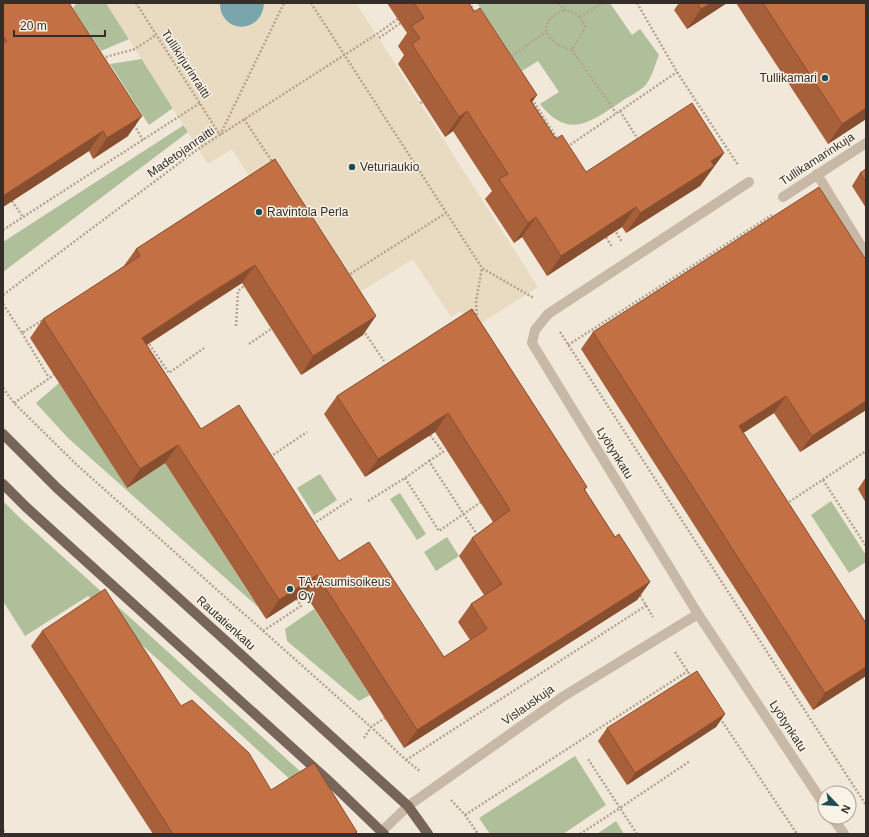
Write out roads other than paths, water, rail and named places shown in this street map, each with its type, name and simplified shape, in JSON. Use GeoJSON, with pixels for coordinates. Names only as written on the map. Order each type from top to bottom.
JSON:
{"type":"FeatureCollection","features":[{"type":"Feature","properties":{"kind":"main road","name":"Rautatienkatu"},"geometry":{"type":"LineString","coordinates":[[3,434],[57,488],[408,806],[428,834]]}},
{"type":"Feature","properties":{"kind":"main road"},"geometry":{"type":"LineString","coordinates":[[3,484],[26,507],[331,783],[383,832]]}},
{"type":"Feature","properties":{"kind":"street","name":"Tullikamarinkuja"},"geometry":{"type":"LineString","coordinates":[[783,197],[866,143]]}},
{"type":"Feature","properties":{"kind":"street"},"geometry":{"type":"LineString","coordinates":[[817,174],[866,254]]}},
{"type":"Feature","properties":{"kind":"street","name":"Lyötynkatu"},"geometry":{"type":"LineString","coordinates":[[749,182],[548,314],[535,330],[532,343],[698,614],[817,794]]}},
{"type":"Feature","properties":{"kind":"street","name":"Vislauskuja"},"geometry":{"type":"LineString","coordinates":[[383,832],[408,806],[564,696],[698,614]]}},
{"type":"Feature","properties":{"kind":"street"},"geometry":{"type":"LineString","coordinates":[[838,825],[844,834]]}},
{"type":"Feature","properties":{"kind":"water"},"geometry":{"type":"Polygon","coordinates":[[[220,3],[264,3],[262,13],[256,21],[241,27],[233,25],[227,21],[222,13],[220,3]]]}},
{"type":"Feature","properties":{"kind":"place","name":"Tullikamari"},"geometry":{"type":"Point","coordinates":[825,78]}},
{"type":"Feature","properties":{"kind":"place","name":"Veturiaukio"},"geometry":{"type":"Point","coordinates":[352,167]}},
{"type":"Feature","properties":{"kind":"place","name":"Ravintola Perla"},"geometry":{"type":"Point","coordinates":[259,212]}},
{"type":"Feature","properties":{"kind":"place","name":"TA-Asumisoikeus Oy"},"geometry":{"type":"Point","coordinates":[290,589]}}]}
